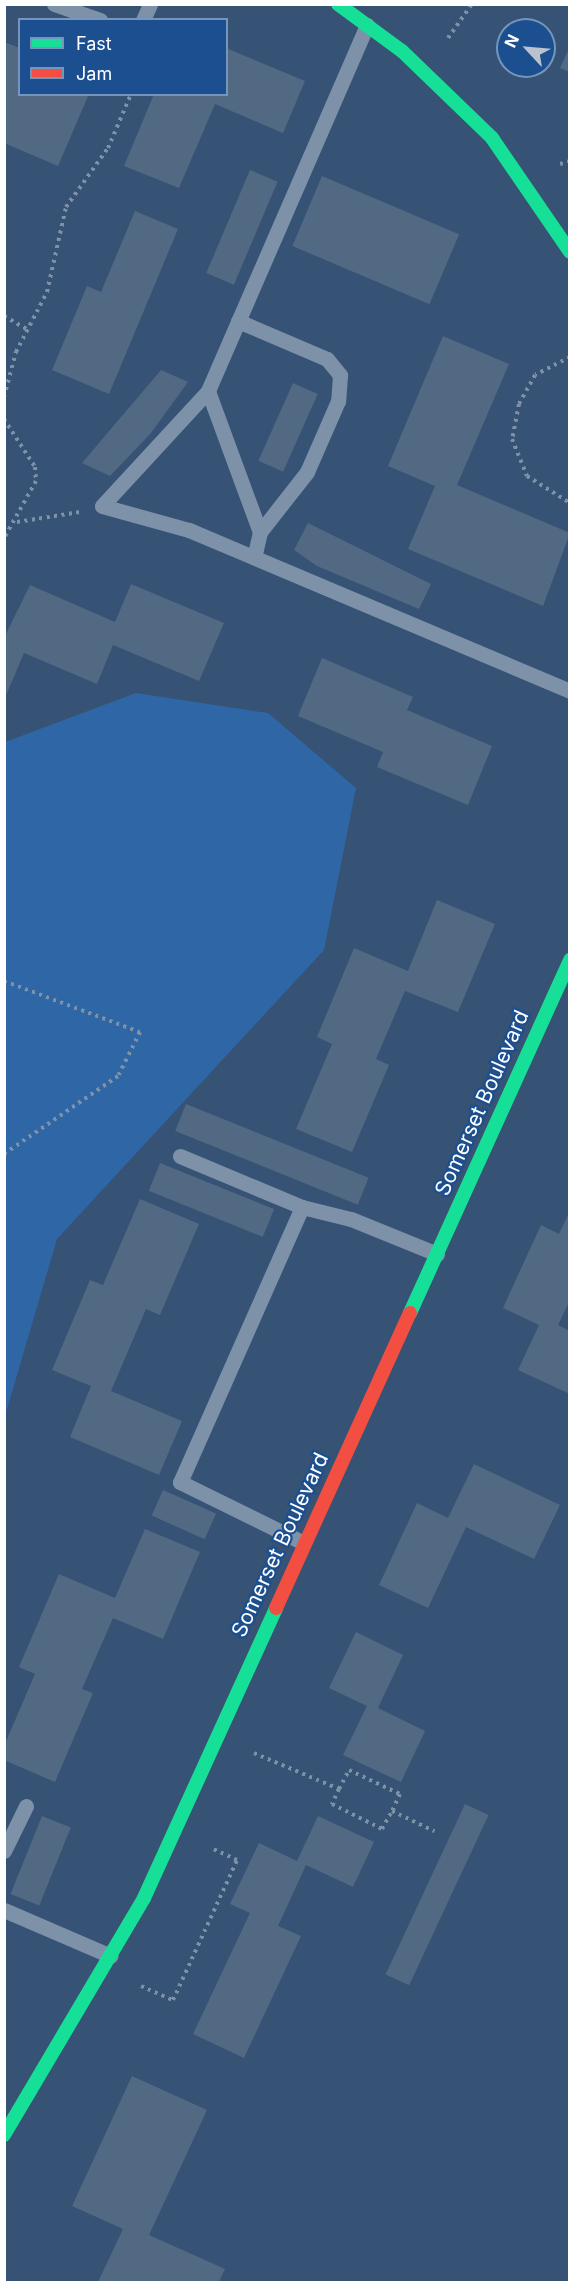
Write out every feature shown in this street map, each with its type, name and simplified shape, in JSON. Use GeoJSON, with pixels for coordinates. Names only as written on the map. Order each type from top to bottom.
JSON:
{"type":"FeatureCollection","features":[{"type":"Feature","properties":{"kind":"street"},"geometry":{"type":"LineString","coordinates":[[338,4],[443,87],[492,138],[570,252]]}},
{"type":"Feature","properties":{"kind":"street","name":"Somerset Boulevard"},"geometry":{"type":"LineString","coordinates":[[4,2135],[144,1898],[570,960]]}},
{"type":"Feature","properties":{"kind":"lane"},"geometry":{"type":"LineString","coordinates":[[54,4],[94,18]]}},
{"type":"Feature","properties":{"kind":"lane"},"geometry":{"type":"LineString","coordinates":[[144,18],[150,4]]}},
{"type":"Feature","properties":{"kind":"lane"},"geometry":{"type":"LineString","coordinates":[[367,25],[208,392],[102,506],[189,530],[570,692]]}},
{"type":"Feature","properties":{"kind":"lane"},"geometry":{"type":"LineString","coordinates":[[238,321],[327,358],[340,375],[338,401],[307,472],[260,532],[254,557]]}},
{"type":"Feature","properties":{"kind":"lane"},"geometry":{"type":"LineString","coordinates":[[208,392],[260,532]]}},
{"type":"Feature","properties":{"kind":"lane"},"geometry":{"type":"LineString","coordinates":[[180,1156],[302,1207],[351,1219],[437,1254]]}},
{"type":"Feature","properties":{"kind":"lane"},"geometry":{"type":"LineString","coordinates":[[302,1207],[180,1482],[304,1543]]}},
{"type":"Feature","properties":{"kind":"lane"},"geometry":{"type":"LineString","coordinates":[[4,1851],[26,1806]]}},
{"type":"Feature","properties":{"kind":"lane"},"geometry":{"type":"LineString","coordinates":[[4,1910],[111,1956]]}},
{"type":"Feature","properties":{"kind":"path"},"geometry":{"type":"LineString","coordinates":[[448,38],[472,4]]}},
{"type":"Feature","properties":{"kind":"path"},"geometry":{"type":"LineString","coordinates":[[4,397],[28,330],[47,292],[66,207],[108,148],[130,96]]}},
{"type":"Feature","properties":{"kind":"path"},"geometry":{"type":"LineString","coordinates":[[560,164],[570,161]]}},
{"type":"Feature","properties":{"kind":"path"},"geometry":{"type":"LineString","coordinates":[[4,316],[28,330]]}},
{"type":"Feature","properties":{"kind":"path"},"geometry":{"type":"LineString","coordinates":[[570,357],[535,375],[519,404],[512,439],[527,476],[570,503]]}},
{"type":"Feature","properties":{"kind":"path"},"geometry":{"type":"LineString","coordinates":[[4,419],[36,474],[16,522],[4,538]]}},
{"type":"Feature","properties":{"kind":"path"},"geometry":{"type":"LineString","coordinates":[[16,522],[63,516]]}},
{"type":"Feature","properties":{"kind":"path"},"geometry":{"type":"LineString","coordinates":[[4,981],[140,1032],[118,1076],[4,1154]]}},
{"type":"Feature","properties":{"kind":"path"},"geometry":{"type":"LineString","coordinates":[[254,1753],[339,1789]]}},
{"type":"Feature","properties":{"kind":"path"},"geometry":{"type":"LineString","coordinates":[[349,1770],[400,1794],[382,1829],[332,1804],[339,1789],[349,1770]]}},
{"type":"Feature","properties":{"kind":"path"},"geometry":{"type":"LineString","coordinates":[[392,1811],[434,1832]]}},
{"type":"Feature","properties":{"kind":"path"},"geometry":{"type":"LineString","coordinates":[[141,1986],[173,2000],[237,1860],[211,1848]]}},
{"type":"Feature","properties":{"kind":"shaded area"},"geometry":{"type":"Polygon","coordinates":[[[136,693],[268,713],[356,788],[324,950],[57,1239],[5,1416],[5,742],[136,693]]]}},
{"type":"Feature","properties":{"kind":"building"},"geometry":{"type":"Polygon","coordinates":[[[4,42],[18,47],[18,96],[88,96],[58,166],[4,143],[4,42]]]}},
{"type":"Feature","properties":{"kind":"building"},"geometry":{"type":"Polygon","coordinates":[[[570,46],[570,72],[560,68],[570,46]]]}},
{"type":"Feature","properties":{"kind":"building"},"geometry":{"type":"Polygon","coordinates":[[[228,49],[305,81],[283,133],[215,104],[179,188],[124,166],[153,96],[228,96],[228,49]]]}},
{"type":"Feature","properties":{"kind":"building"},"geometry":{"type":"Polygon","coordinates":[[[250,170],[278,182],[234,285],[206,273],[250,170]]]}},
{"type":"Feature","properties":{"kind":"building"},"geometry":{"type":"Polygon","coordinates":[[[322,176],[459,234],[429,304],[292,246],[322,176]]]}},
{"type":"Feature","properties":{"kind":"building"},"geometry":{"type":"Polygon","coordinates":[[[135,211],[178,229],[109,394],[52,370],[87,286],[101,292],[135,211]]]}},
{"type":"Feature","properties":{"kind":"building"},"geometry":{"type":"Polygon","coordinates":[[[443,336],[509,364],[457,485],[570,533],[543,606],[408,549],[435,486],[388,466],[443,336]]]}},
{"type":"Feature","properties":{"kind":"building"},"geometry":{"type":"Polygon","coordinates":[[[161,370],[188,382],[151,433],[110,476],[82,463],[161,370]]]}},
{"type":"Feature","properties":{"kind":"building"},"geometry":{"type":"Polygon","coordinates":[[[293,383],[318,394],[283,472],[258,461],[293,383]]]}},
{"type":"Feature","properties":{"kind":"building"},"geometry":{"type":"Polygon","coordinates":[[[308,523],[431,584],[419,609],[317,566],[294,550],[308,523]]]}},
{"type":"Feature","properties":{"kind":"building"},"geometry":{"type":"Polygon","coordinates":[[[131,584],[224,623],[199,681],[113,645],[97,684],[24,653],[4,700],[4,638],[30,585],[115,622],[131,584]]]}},
{"type":"Feature","properties":{"kind":"building"},"geometry":{"type":"Polygon","coordinates":[[[322,658],[413,697],[407,710],[492,746],[468,805],[377,767],[383,752],[298,716],[322,658]]]}},
{"type":"Feature","properties":{"kind":"building"},"geometry":{"type":"Polygon","coordinates":[[[437,900],[495,924],[458,1012],[405,991],[376,1059],[389,1065],[352,1152],[296,1129],[332,1044],[317,1037],[354,948],[408,971],[437,900]]]}},
{"type":"Feature","properties":{"kind":"building"},"geometry":{"type":"Polygon","coordinates":[[[186,1104],[369,1178],[358,1205],[175,1131],[186,1104]]]}},
{"type":"Feature","properties":{"kind":"building"},"geometry":{"type":"Polygon","coordinates":[[[160,1163],[274,1209],[263,1237],[149,1191],[160,1163]]]}},
{"type":"Feature","properties":{"kind":"building"},"geometry":{"type":"Polygon","coordinates":[[[140,1199],[199,1224],[160,1315],[146,1309],[111,1391],[182,1421],[159,1475],[70,1437],[91,1386],[52,1370],[90,1280],[103,1285],[140,1199]]]}},
{"type":"Feature","properties":{"kind":"building"},"geometry":{"type":"Polygon","coordinates":[[[570,1211],[570,1300],[558,1325],[570,1331],[570,1394],[518,1370],[539,1325],[503,1308],[541,1225],[559,1234],[570,1211]]]}},
{"type":"Feature","properties":{"kind":"building"},"geometry":{"type":"Polygon","coordinates":[[[474,1464],[560,1505],[534,1559],[466,1527],[428,1608],[379,1585],[417,1503],[448,1518],[474,1464]]]}},
{"type":"Feature","properties":{"kind":"building"},"geometry":{"type":"Polygon","coordinates":[[[163,1490],[216,1514],[205,1539],[152,1516],[163,1490]]]}},
{"type":"Feature","properties":{"kind":"building"},"geometry":{"type":"Polygon","coordinates":[[[145,1529],[200,1552],[163,1639],[113,1618],[82,1689],[93,1693],[55,1782],[4,1760],[4,1746],[35,1674],[19,1667],[59,1574],[115,1598],[145,1529]]]}},
{"type":"Feature","properties":{"kind":"building"},"geometry":{"type":"Polygon","coordinates":[[[356,1632],[403,1655],[378,1708],[425,1731],[401,1782],[343,1755],[367,1706],[329,1688],[356,1632]]]}},
{"type":"Feature","properties":{"kind":"building"},"geometry":{"type":"Polygon","coordinates":[[[465,1804],[489,1815],[409,1985],[386,1974],[465,1804]]]}},
{"type":"Feature","properties":{"kind":"building"},"geometry":{"type":"Polygon","coordinates":[[[42,1816],[71,1828],[39,1905],[11,1894],[42,1816]]]}},
{"type":"Feature","properties":{"kind":"building"},"geometry":{"type":"Polygon","coordinates":[[[318,1816],[374,1842],[353,1887],[306,1865],[278,1926],[301,1936],[244,2058],[193,2034],[250,1913],[230,1904],[259,1843],[297,1861],[318,1816]]]}},
{"type":"Feature","properties":{"kind":"building"},"geometry":{"type":"Polygon","coordinates":[[[132,2076],[207,2110],[149,2235],[225,2269],[219,2282],[98,2282],[123,2229],[72,2206],[132,2076]]]}},
{"type":"Feature","properties":{"kind":"traffic: fast"},"geometry":{"type":"LineString","coordinates":[[338,4],[402,51],[492,138],[570,252]]}},
{"type":"Feature","properties":{"kind":"traffic: fast"},"geometry":{"type":"LineString","coordinates":[[410,1313],[570,960]]}},
{"type":"Feature","properties":{"kind":"traffic: fast"},"geometry":{"type":"LineString","coordinates":[[4,2135],[144,1898],[276,1608]]}},
{"type":"Feature","properties":{"kind":"traffic: jam"},"geometry":{"type":"LineString","coordinates":[[276,1608],[410,1313]]}}]}
